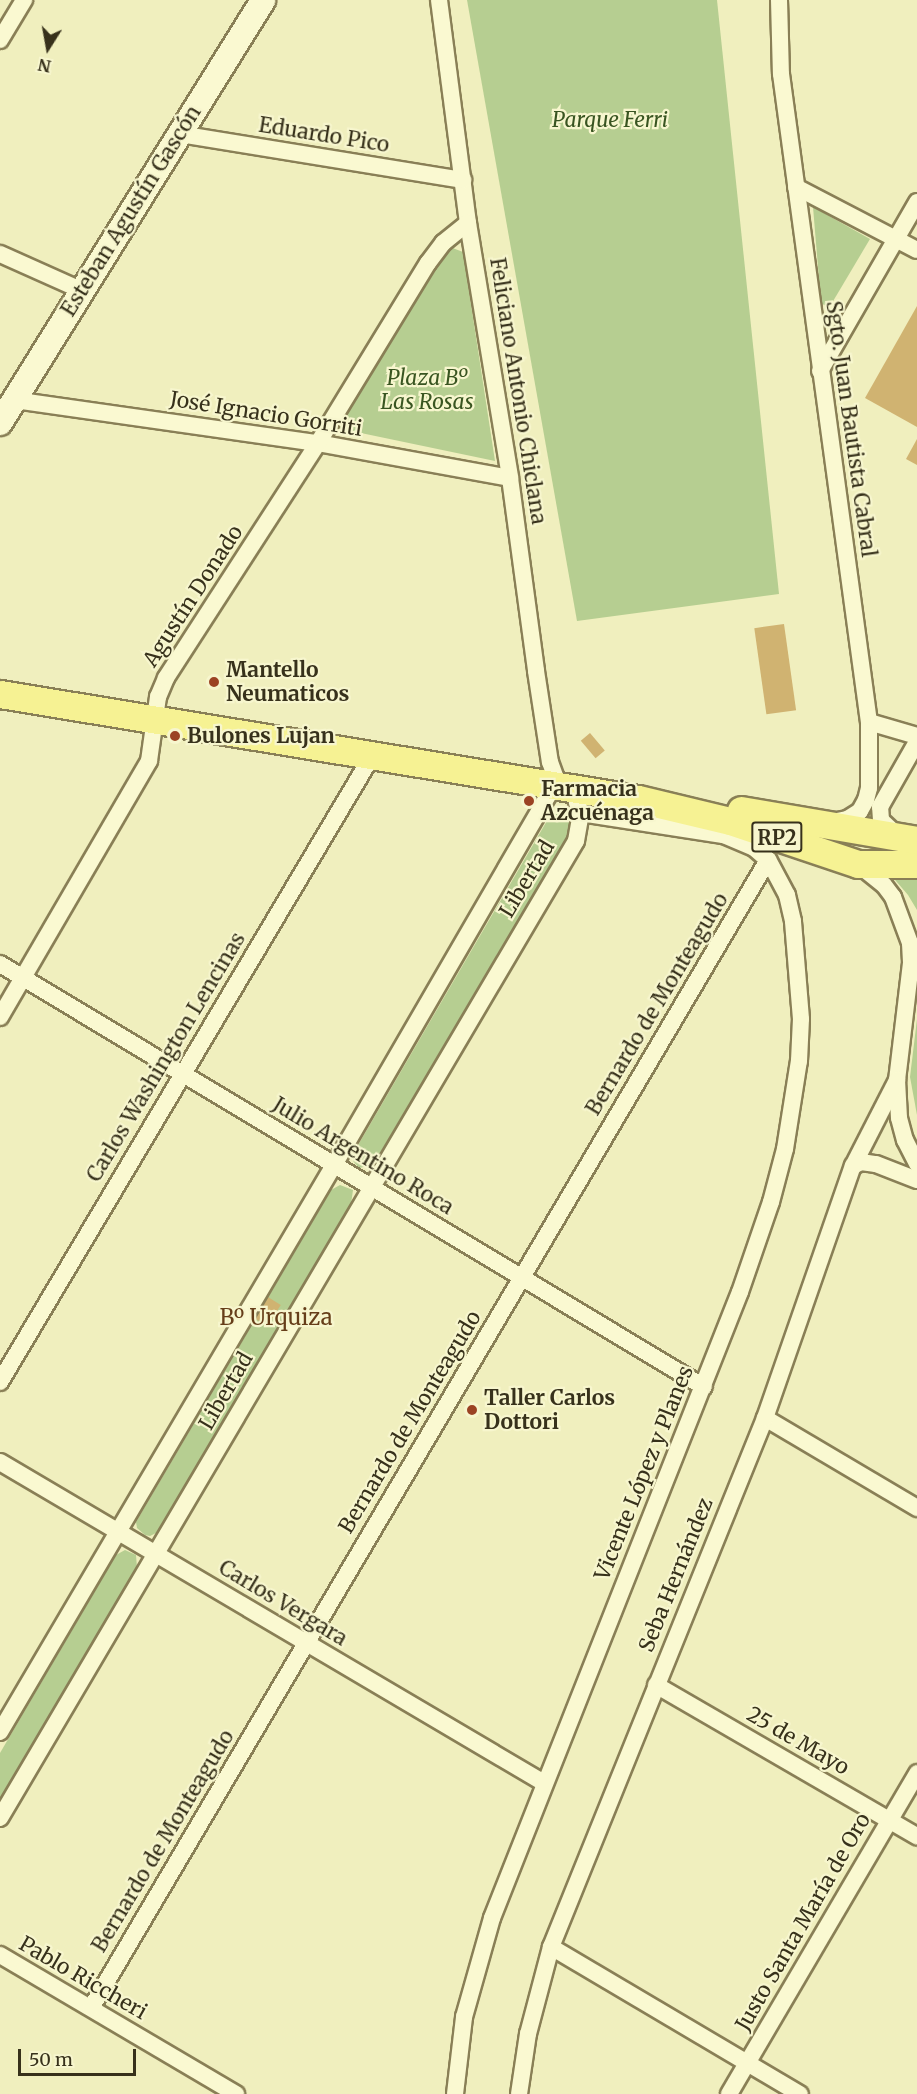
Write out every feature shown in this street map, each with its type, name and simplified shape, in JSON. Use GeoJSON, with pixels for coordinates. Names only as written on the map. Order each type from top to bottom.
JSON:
{"type":"FeatureCollection","features":[{"type":"Feature","properties":{"kind":"main road","name":"RP2"},"geometry":{"type":"LineString","coordinates":[[0,694],[638,799],[730,821],[858,864],[917,864]]}},
{"type":"Feature","properties":{"kind":"main road","name":"RP2"},"geometry":{"type":"LineString","coordinates":[[638,799],[698,803],[908,839]]}},
{"type":"Feature","properties":{"kind":"street"},"geometry":{"type":"LineString","coordinates":[[0,40],[24,0]]}},
{"type":"Feature","properties":{"kind":"street","name":"Esteban Agustín Gascón"},"geometry":{"type":"LineString","coordinates":[[6,409],[263,0]]}},
{"type":"Feature","properties":{"kind":"street","name":"Feliciano Antonio Chiclana"},"geometry":{"type":"LineString","coordinates":[[439,0],[468,223],[510,478],[550,762],[559,786]]}},
{"type":"Feature","properties":{"kind":"street","name":"Sgto. Juan Bautista Cabral"},"geometry":{"type":"LineString","coordinates":[[779,0],[781,74],[869,722],[869,788],[860,811],[847,819],[811,822]]}},
{"type":"Feature","properties":{"kind":"street","name":"Eduardo Pico"},"geometry":{"type":"LineString","coordinates":[[179,134],[463,180]]}},
{"type":"Feature","properties":{"kind":"street"},"geometry":{"type":"LineString","coordinates":[[796,187],[917,250]]}},
{"type":"Feature","properties":{"kind":"street"},"geometry":{"type":"LineString","coordinates":[[820,371],[917,202]]}},
{"type":"Feature","properties":{"kind":"street","name":"Agustín Donado"},"geometry":{"type":"LineString","coordinates":[[0,1017],[21,976],[149,761],[158,697],[166,678],[318,443],[428,263],[443,243],[468,223]]}},
{"type":"Feature","properties":{"kind":"street"},"geometry":{"type":"LineString","coordinates":[[0,254],[81,290]]}},
{"type":"Feature","properties":{"kind":"street","name":"José Ignacio Gorriti"},"geometry":{"type":"LineString","coordinates":[[6,409],[318,443],[510,478]]}},
{"type":"Feature","properties":{"kind":"street"},"geometry":{"type":"LineString","coordinates":[[869,722],[917,736]]}},
{"type":"Feature","properties":{"kind":"street"},"geometry":{"type":"LineString","coordinates":[[908,839],[881,820],[880,807],[917,742]]}},
{"type":"Feature","properties":{"kind":"street","name":"Carlos Washington Lencinas"},"geometry":{"type":"LineString","coordinates":[[0,1382],[372,756]]}},
{"type":"Feature","properties":{"kind":"street"},"geometry":{"type":"LineString","coordinates":[[559,786],[572,794],[580,813],[723,835],[754,848],[768,860]]}},
{"type":"Feature","properties":{"kind":"street","name":"Libertad"},"geometry":{"type":"LineString","coordinates":[[0,1732],[119,1533],[540,809],[549,794],[559,786]]}},
{"type":"Feature","properties":{"kind":"street","name":"Libertad"},"geometry":{"type":"LineString","coordinates":[[0,1818],[576,842],[580,813]]}},
{"type":"Feature","properties":{"kind":"street","name":"Bernardo de Monteagudo"},"geometry":{"type":"LineString","coordinates":[[91,2008],[768,860]]}},
{"type":"Feature","properties":{"kind":"street","name":"Vicente López y Planes"},"geometry":{"type":"LineString","coordinates":[[455,2094],[457,2061],[471,1990],[492,1918],[543,1784],[704,1387],[771,1202],[785,1149],[796,1087],[801,1019],[794,931],[787,896],[768,860]]}},
{"type":"Feature","properties":{"kind":"street","name":"Seba Hernández"},"geometry":{"type":"LineString","coordinates":[[858,864],[884,885],[893,897],[910,942],[911,963],[897,1080],[899,1118],[905,1140],[917,1164]]}},
{"type":"Feature","properties":{"kind":"street","name":"Julio Argentino Roca"},"geometry":{"type":"LineString","coordinates":[[0,964],[704,1387]]}},
{"type":"Feature","properties":{"kind":"street","name":"Seba Hernández"},"geometry":{"type":"LineString","coordinates":[[519,2094],[528,2034],[551,1947],[765,1418],[853,1166],[897,1080]]}},
{"type":"Feature","properties":{"kind":"street"},"geometry":{"type":"LineString","coordinates":[[853,1166],[861,1162],[876,1164],[917,1180]]}},
{"type":"Feature","properties":{"kind":"street"},"geometry":{"type":"LineString","coordinates":[[765,1418],[917,1508]]}},
{"type":"Feature","properties":{"kind":"street","name":"Carlos Vergara"},"geometry":{"type":"LineString","coordinates":[[0,1462],[543,1784]]}},
{"type":"Feature","properties":{"kind":"street","name":"25 de Mayo"},"geometry":{"type":"LineString","coordinates":[[656,1685],[917,1836]]}},
{"type":"Feature","properties":{"kind":"street","name":"Justo Santa María de Oro"},"geometry":{"type":"LineString","coordinates":[[729,2094],[917,1773]]}},
{"type":"Feature","properties":{"kind":"street"},"geometry":{"type":"LineString","coordinates":[[551,1947],[800,2094]]}},
{"type":"Feature","properties":{"kind":"street","name":"Pablo Riccheri"},"geometry":{"type":"LineString","coordinates":[[0,1955],[236,2094]]}},
{"type":"Feature","properties":{"kind":"green space","name":"Parque Ferri"},"geometry":{"type":"Polygon","coordinates":[[[467,0],[717,0],[779,594],[577,621],[467,0]]]}},
{"type":"Feature","properties":{"kind":"green space"},"geometry":{"type":"Polygon","coordinates":[[[813,207],[870,239],[829,308],[821,303],[813,207]]]}},
{"type":"Feature","properties":{"kind":"green space","name":"Plaza Bº Las Rosas"},"geometry":{"type":"Polygon","coordinates":[[[450,247],[463,252],[495,461],[337,428],[450,247]]]}},
{"type":"Feature","properties":{"kind":"green space"},"geometry":{"type":"Polygon","coordinates":[[[556,813],[566,813],[571,819],[568,836],[373,1165],[359,1168],[353,1161],[354,1152],[548,819],[556,813]]]}},
{"type":"Feature","properties":{"kind":"green space"},"geometry":{"type":"Polygon","coordinates":[[[890,874],[917,874],[917,910],[908,895],[890,874]]]}},
{"type":"Feature","properties":{"kind":"green space"},"geometry":{"type":"Polygon","coordinates":[[[917,1019],[917,1115],[910,1077],[917,1019]]]}},
{"type":"Feature","properties":{"kind":"green space"},"geometry":{"type":"Polygon","coordinates":[[[340,1185],[353,1190],[351,1204],[158,1532],[150,1536],[145,1535],[137,1528],[136,1522],[331,1190],[340,1185]]]}},
{"type":"Feature","properties":{"kind":"green space"},"geometry":{"type":"Polygon","coordinates":[[[125,1550],[136,1555],[137,1568],[0,1800],[0,1753],[116,1555],[125,1550]]]}},
{"type":"Feature","properties":{"kind":"building"},"geometry":{"type":"Polygon","coordinates":[[[917,306],[917,427],[865,398],[917,306]]]}},
{"type":"Feature","properties":{"kind":"building"},"geometry":{"type":"Polygon","coordinates":[[[917,439],[917,465],[906,459],[917,439]]]}},
{"type":"Feature","properties":{"kind":"building"},"geometry":{"type":"Polygon","coordinates":[[[784,624],[796,710],[766,714],[754,628],[784,624]]]}},
{"type":"Feature","properties":{"kind":"building"},"geometry":{"type":"Polygon","coordinates":[[[590,733],[605,751],[596,758],[581,741],[590,733]]]}},
{"type":"Feature","properties":{"kind":"building"},"geometry":{"type":"Polygon","coordinates":[[[268,1297],[281,1305],[267,1326],[255,1318],[268,1297]]]}},
{"type":"Feature","properties":{"kind":"place","name":"Mantello Neumaticos"},"geometry":{"type":"Point","coordinates":[214,682]}},
{"type":"Feature","properties":{"kind":"place","name":"Bulones Lujan"},"geometry":{"type":"Point","coordinates":[175,736]}},
{"type":"Feature","properties":{"kind":"place","name":"Farmacia Azcuénaga"},"geometry":{"type":"Point","coordinates":[529,801]}},
{"type":"Feature","properties":{"kind":"place","name":"Taller Carlos Dottori"},"geometry":{"type":"Point","coordinates":[472,1410]}},
{"type":"Feature","properties":{"kind":"district","name":"Bº Urquiza"},"geometry":{"type":"Point","coordinates":[276,1318]}}]}
